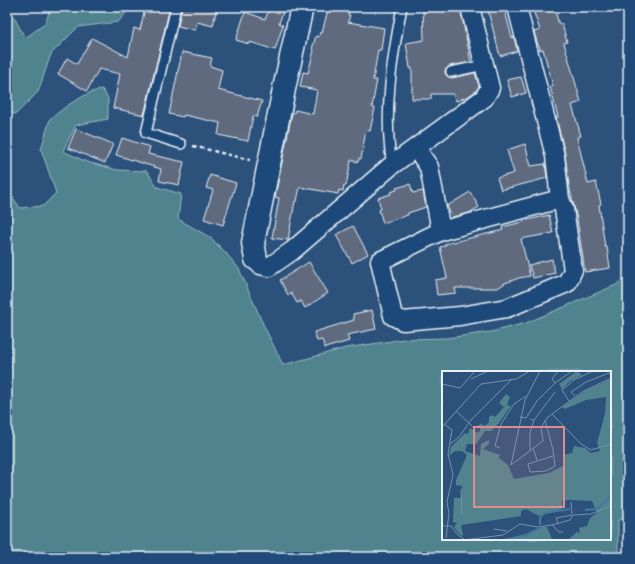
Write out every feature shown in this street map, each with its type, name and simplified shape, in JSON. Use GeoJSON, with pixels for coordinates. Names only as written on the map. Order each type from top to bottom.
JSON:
{"type":"FeatureCollection","features":[{"type":"Feature","properties":{"kind":"street"},"geometry":{"type":"LineString","coordinates":[[302,7],[268,164],[253,243],[256,259],[260,265],[269,268],[292,251],[392,165],[484,98],[490,88],[470,7]]}},
{"type":"Feature","properties":{"kind":"street"},"geometry":{"type":"LineString","coordinates":[[517,7],[555,156],[560,199],[564,209],[573,270],[567,283],[507,308],[460,316],[403,321],[393,316],[380,261],[441,231],[560,199]]}},
{"type":"Feature","properties":{"kind":"street"},"geometry":{"type":"LineString","coordinates":[[416,148],[429,167],[441,231]]}},
{"type":"Feature","properties":{"kind":"lane"},"geometry":{"type":"LineString","coordinates":[[176,7],[146,133],[181,144]]}},
{"type":"Feature","properties":{"kind":"lane"},"geometry":{"type":"LineString","coordinates":[[392,165],[389,146],[390,94],[395,43],[402,7]]}},
{"type":"Feature","properties":{"kind":"lane"},"geometry":{"type":"LineString","coordinates":[[451,72],[484,65]]}},
{"type":"Feature","properties":{"kind":"path"},"geometry":{"type":"LineString","coordinates":[[181,144],[268,164]]}},
{"type":"Feature","properties":{"kind":"green space"},"geometry":{"type":"Polygon","coordinates":[[[51,7],[131,7],[118,22],[78,27],[51,54],[38,92],[16,114],[7,113],[7,16],[14,17],[25,38],[45,24],[51,7]]]}},
{"type":"Feature","properties":{"kind":"green space"},"geometry":{"type":"Polygon","coordinates":[[[102,89],[108,98],[108,119],[76,125],[63,151],[87,162],[117,170],[147,171],[157,187],[181,194],[178,219],[211,238],[239,269],[283,365],[346,348],[404,339],[447,338],[491,332],[526,323],[616,285],[628,276],[628,518],[618,520],[618,557],[7,557],[7,195],[12,196],[20,208],[43,206],[56,193],[41,149],[50,119],[68,105],[89,93],[102,89]]]}},
{"type":"Feature","properties":{"kind":"building"},"geometry":{"type":"Polygon","coordinates":[[[148,7],[170,7],[144,115],[113,108],[120,74],[99,69],[87,91],[58,74],[67,58],[77,64],[92,38],[128,57],[134,28],[140,30],[144,12],[147,13],[148,7]]]}},
{"type":"Feature","properties":{"kind":"building"},"geometry":{"type":"Polygon","coordinates":[[[182,7],[217,7],[213,26],[197,22],[195,30],[178,26],[182,7]]]}},
{"type":"Feature","properties":{"kind":"building"},"geometry":{"type":"Polygon","coordinates":[[[270,7],[283,12],[279,23],[283,25],[275,50],[250,42],[249,44],[236,40],[245,12],[265,19],[270,7]]]}},
{"type":"Feature","properties":{"kind":"building"},"geometry":{"type":"Polygon","coordinates":[[[331,7],[350,7],[348,22],[384,28],[381,50],[378,50],[373,80],[377,80],[372,107],[375,108],[370,131],[366,130],[361,159],[359,158],[358,162],[351,160],[346,186],[344,185],[343,191],[339,190],[338,194],[300,187],[297,201],[295,201],[288,240],[272,238],[279,198],[275,197],[292,113],[294,113],[295,110],[313,114],[317,90],[300,87],[303,72],[308,73],[316,36],[319,37],[320,32],[322,33],[328,9],[330,10],[331,7]]]}},
{"type":"Feature","properties":{"kind":"building"},"geometry":{"type":"Polygon","coordinates":[[[423,7],[460,7],[471,62],[449,66],[445,70],[445,73],[447,76],[452,78],[475,73],[479,86],[476,91],[467,97],[456,101],[453,94],[431,94],[431,99],[412,99],[412,68],[410,68],[406,43],[424,40],[423,7]]]}},
{"type":"Feature","properties":{"kind":"building"},"geometry":{"type":"Polygon","coordinates":[[[487,7],[504,7],[517,51],[500,56],[487,7]]]}},
{"type":"Feature","properties":{"kind":"building"},"geometry":{"type":"Polygon","coordinates":[[[532,7],[554,7],[559,25],[562,24],[567,42],[564,43],[581,102],[572,105],[581,136],[577,137],[588,184],[596,182],[601,204],[599,205],[605,247],[607,247],[610,268],[585,272],[577,219],[569,186],[565,154],[550,86],[553,86],[543,49],[540,50],[534,32],[540,30],[532,7]]]}},
{"type":"Feature","properties":{"kind":"building"},"geometry":{"type":"Polygon","coordinates":[[[182,52],[212,58],[210,66],[222,70],[218,90],[262,101],[257,117],[253,116],[248,141],[218,135],[220,123],[184,115],[183,117],[169,114],[182,52]]]}},
{"type":"Feature","properties":{"kind":"building"},"geometry":{"type":"Polygon","coordinates":[[[521,77],[526,93],[512,97],[507,80],[521,77]]]}},
{"type":"Feature","properties":{"kind":"building"},"geometry":{"type":"Polygon","coordinates":[[[76,129],[113,144],[105,163],[68,148],[76,129]]]}},
{"type":"Feature","properties":{"kind":"building"},"geometry":{"type":"Polygon","coordinates":[[[122,138],[150,147],[148,154],[184,162],[179,185],[159,181],[161,169],[116,155],[122,138]]]}},
{"type":"Feature","properties":{"kind":"building"},"geometry":{"type":"Polygon","coordinates":[[[525,144],[531,166],[545,164],[547,178],[501,190],[497,178],[514,173],[507,150],[525,144]]]}},
{"type":"Feature","properties":{"kind":"building"},"geometry":{"type":"Polygon","coordinates":[[[210,175],[236,183],[223,225],[204,219],[213,190],[206,188],[210,175]]]}},
{"type":"Feature","properties":{"kind":"building"},"geometry":{"type":"Polygon","coordinates":[[[410,184],[413,193],[423,191],[426,207],[408,213],[408,215],[383,223],[379,210],[381,209],[378,198],[391,194],[390,192],[397,190],[396,188],[410,184]]]}},
{"type":"Feature","properties":{"kind":"building"},"geometry":{"type":"Polygon","coordinates":[[[470,192],[479,207],[469,213],[452,217],[447,206],[470,192]]]}},
{"type":"Feature","properties":{"kind":"building"},"geometry":{"type":"Polygon","coordinates":[[[549,215],[553,233],[521,239],[530,276],[505,283],[498,288],[455,288],[456,293],[437,295],[435,280],[447,278],[440,247],[445,246],[445,244],[503,230],[502,227],[549,215]]]}},
{"type":"Feature","properties":{"kind":"building"},"geometry":{"type":"Polygon","coordinates":[[[353,226],[368,254],[352,263],[336,235],[353,226]]]}},
{"type":"Feature","properties":{"kind":"building"},"geometry":{"type":"Polygon","coordinates":[[[552,259],[555,273],[533,278],[529,265],[552,259]]]}},
{"type":"Feature","properties":{"kind":"building"},"geometry":{"type":"Polygon","coordinates":[[[309,262],[328,293],[305,308],[301,301],[297,303],[291,293],[288,295],[280,280],[309,262]]]}},
{"type":"Feature","properties":{"kind":"building"},"geometry":{"type":"Polygon","coordinates":[[[372,310],[376,329],[347,335],[349,341],[325,348],[322,340],[317,341],[314,332],[354,320],[353,314],[372,310]]]}}]}
